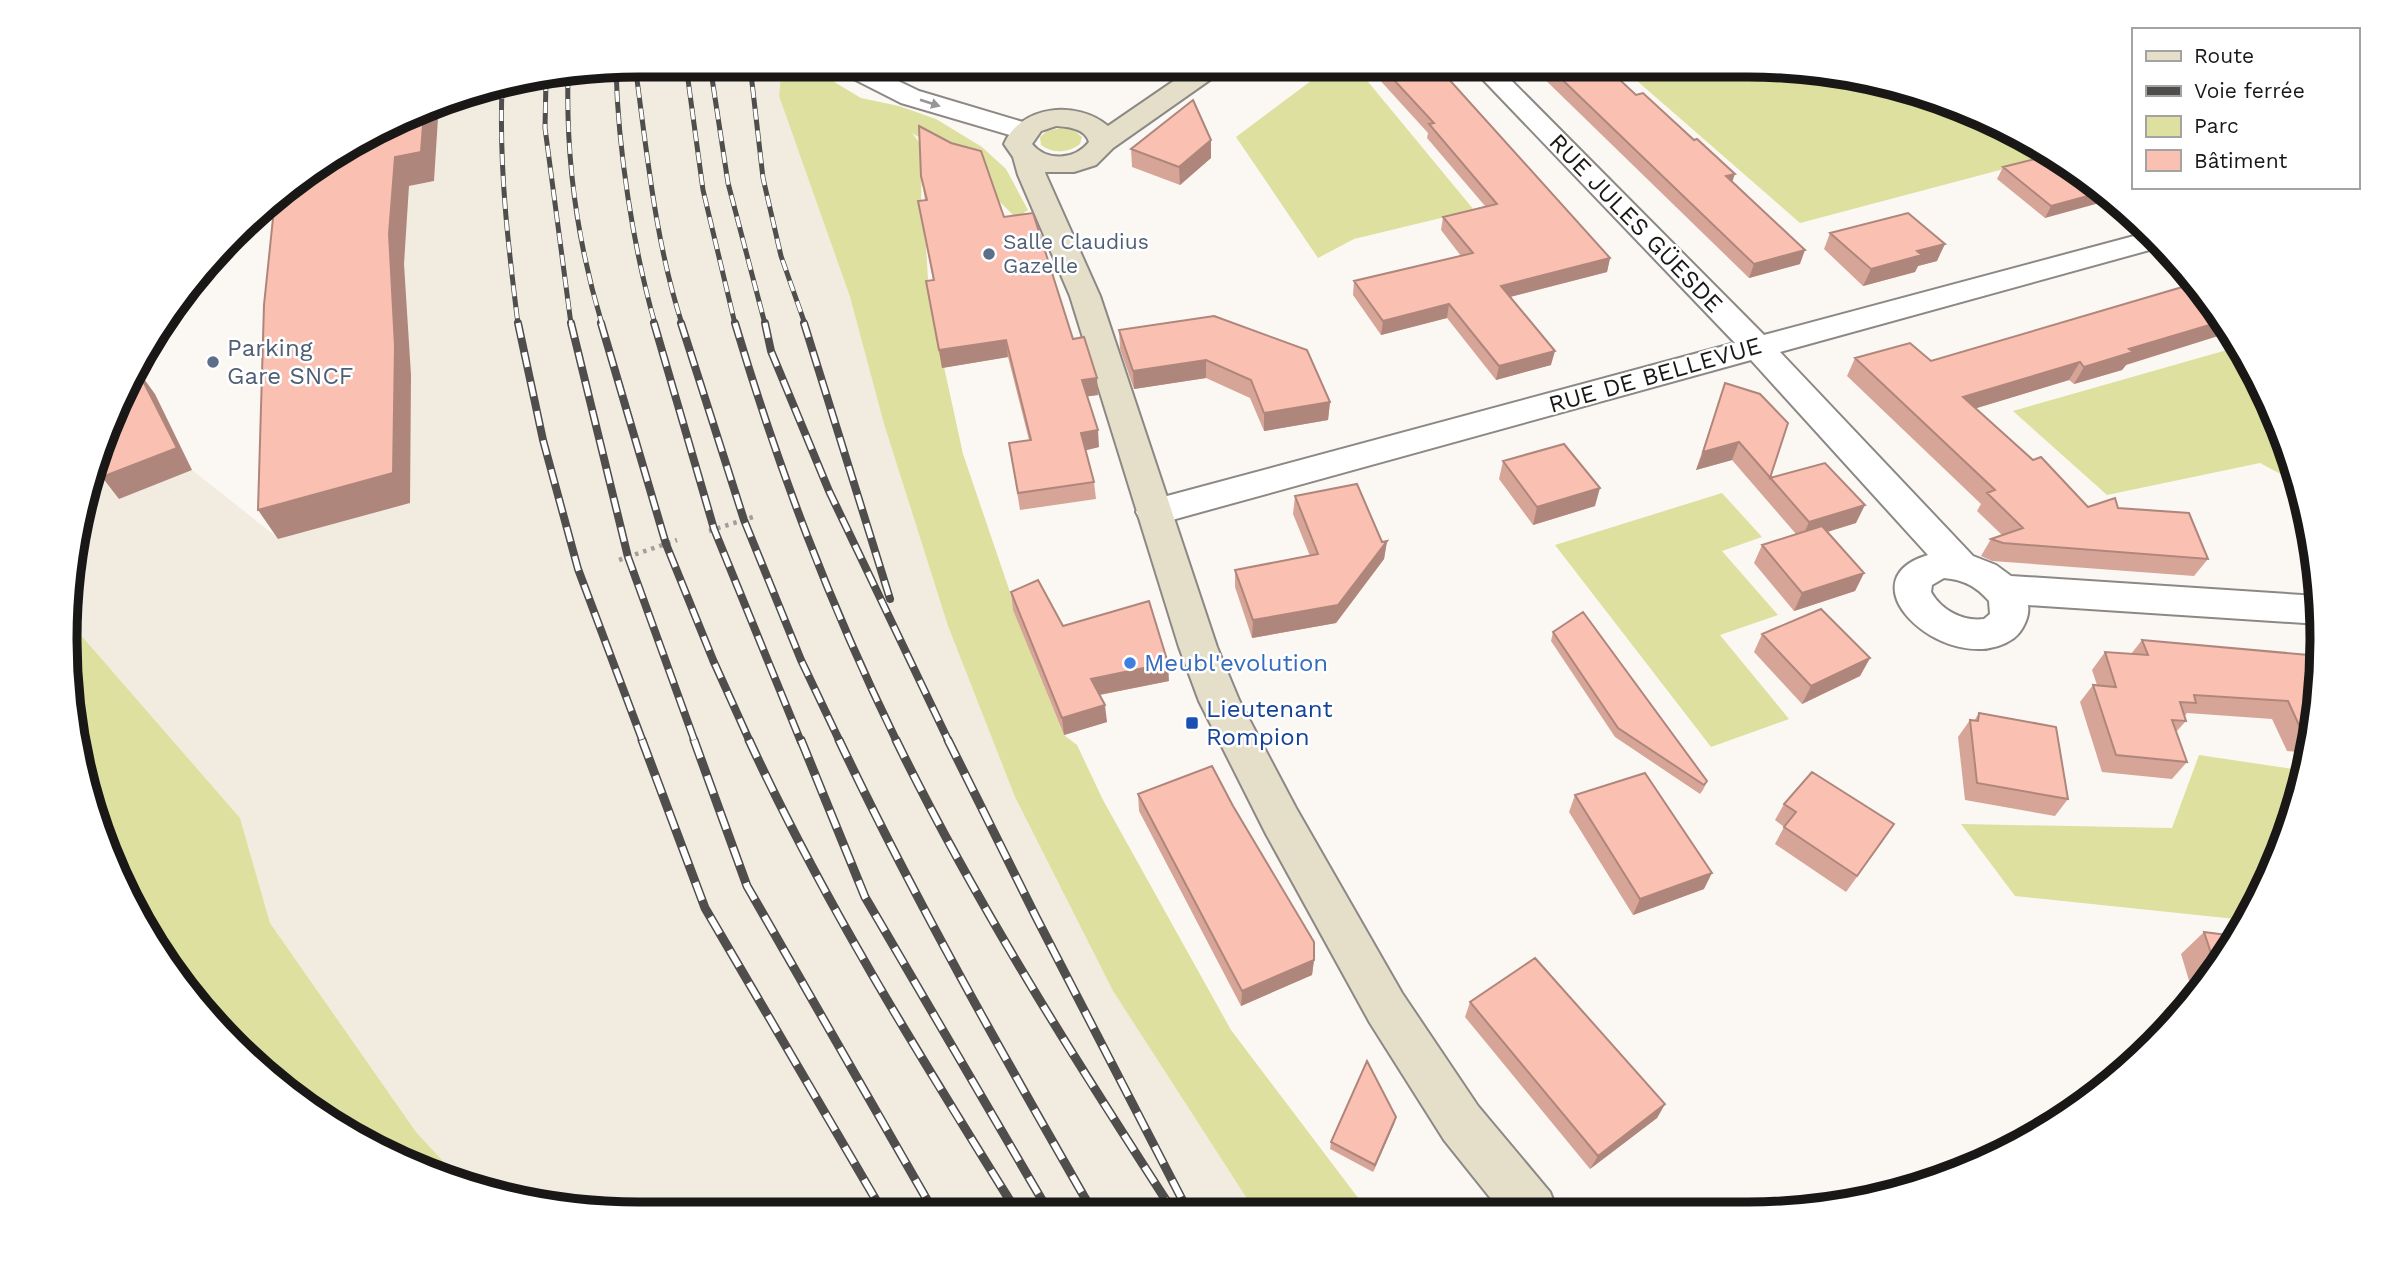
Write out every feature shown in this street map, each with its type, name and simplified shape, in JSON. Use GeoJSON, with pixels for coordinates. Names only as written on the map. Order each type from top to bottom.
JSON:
{"type":"FeatureCollection","features":[{"type":"Feature","properties":{"kind":"street"},"geometry":{"type":"LineString","coordinates":[[869,77],[910,97],[1025,144],[1059,165],[1092,151],[1102,135],[1097,128],[1078,120]]}},
{"type":"Feature","properties":{"kind":"street"},"geometry":{"type":"LineString","coordinates":[[1073,267],[1064,177],[1092,151],[1197,77]]}},
{"type":"Feature","properties":{"kind":"street","name":"RUE JULES GÜESDE"},"geometry":{"type":"LineString","coordinates":[[1494,77],[1756,346],[1960,566]]}},
{"type":"Feature","properties":{"kind":"street"},"geometry":{"type":"LineString","coordinates":[[1168,96],[1078,120],[1042,121],[1025,144],[1032,175],[1073,267],[1198,646],[1219,701],[1386,1009],[1461,1123],[1525,1202]]}},
{"type":"Feature","properties":{"kind":"street","name":"RUE DE BELLEVUE"},"geometry":{"type":"LineString","coordinates":[[1154,512],[2145,242]]}},
{"type":"Feature","properties":{"kind":"street"},"geometry":{"type":"LineString","coordinates":[[1930,566],[1960,566],[1983,574],[2001,589],[2012,612],[2008,622],[2000,630],[1971,635],[1939,624],[1925,614],[1916,603],[1912,592],[1913,581],[1919,572],[1930,566]]}},
{"type":"Feature","properties":{"kind":"street"},"geometry":{"type":"LineString","coordinates":[[2001,589],[2309,609]]}},
{"type":"Feature","properties":{"kind":"path"},"geometry":{"type":"LineString","coordinates":[[709,531],[756,516]]}},
{"type":"Feature","properties":{"kind":"path"},"geometry":{"type":"LineString","coordinates":[[619,560],[677,540]]}},
{"type":"Feature","properties":{"kind":"shaded area"},"geometry":{"type":"Polygon","coordinates":[[[781,77],[779,96],[850,297],[884,424],[948,626],[1015,797],[1113,991],[1249,1202],[603,1201],[530,1191],[459,1172],[450,1169],[416,1132],[270,923],[240,818],[77,631],[82,566],[96,494],[120,424],[141,379],[155,394],[192,470],[278,538],[409,186],[434,181],[438,115],[494,96],[603,78],[781,77]]]}},
{"type":"Feature","properties":{"kind":"green space"},"geometry":{"type":"Polygon","coordinates":[[[781,77],[829,77],[861,98],[899,106],[936,119],[982,147],[1006,169],[1028,210],[1016,218],[959,161],[912,133],[922,146],[921,218],[926,245],[929,298],[963,454],[1031,654],[1064,735],[1077,745],[1103,800],[1231,1030],[1361,1202],[1249,1202],[1113,991],[1015,797],[948,626],[884,424],[850,297],[779,96],[781,77]]]}},
{"type":"Feature","properties":{"kind":"green space"},"geometry":{"type":"Polygon","coordinates":[[[1316,77],[1364,77],[1474,210],[1354,239],[1318,258],[1236,137],[1316,77]]]}},
{"type":"Feature","properties":{"kind":"green space"},"geometry":{"type":"Polygon","coordinates":[[[1633,77],[1784,78],[1857,88],[1893,96],[1963,120],[2040,159],[1800,223],[1633,77]]]}},
{"type":"Feature","properties":{"kind":"green space"},"geometry":{"type":"Polygon","coordinates":[[[1061,128],[1074,130],[1082,137],[1080,144],[1060,151],[1041,145],[1040,137],[1047,131],[1061,128]]]}},
{"type":"Feature","properties":{"kind":"green space"},"geometry":{"type":"Polygon","coordinates":[[[2229,349],[2267,424],[2286,477],[2260,463],[2107,495],[2013,411],[2229,349]]]}},
{"type":"Feature","properties":{"kind":"green space"},"geometry":{"type":"Polygon","coordinates":[[[1722,493],[1762,537],[1722,551],[1778,615],[1720,635],[1789,719],[1711,747],[1555,545],[1722,493]]]}},
{"type":"Feature","properties":{"kind":"green space"},"geometry":{"type":"Polygon","coordinates":[[[77,631],[240,818],[270,923],[416,1132],[450,1169],[358,1127],[297,1086],[242,1037],[193,982],[172,952],[135,888],[120,855],[96,785],[82,713],[77,631]]]}},
{"type":"Feature","properties":{"kind":"green space"},"geometry":{"type":"Polygon","coordinates":[[[2199,755],[2294,769],[2267,855],[2236,919],[2015,896],[1961,824],[2172,828],[2199,755]]]}},
{"type":"Feature","properties":{"kind":"building"},"geometry":{"type":"Polygon","coordinates":[[[1391,77],[1447,77],[1610,258],[1501,286],[1555,351],[1499,366],[1449,304],[1383,321],[1354,281],[1473,253],[1443,217],[1497,204],[1429,124],[1434,123],[1391,77]]]}},
{"type":"Feature","properties":{"kind":"building"},"geometry":{"type":"Polygon","coordinates":[[[1559,77],[1617,77],[1636,95],[1643,93],[1735,174],[1726,176],[1805,250],[1754,264],[1559,77]]]}},
{"type":"Feature","properties":{"kind":"building"},"geometry":{"type":"Polygon","coordinates":[[[1193,100],[1211,140],[1179,167],[1131,149],[1193,100]]]}},
{"type":"Feature","properties":{"kind":"building"},"geometry":{"type":"Polygon","coordinates":[[[423,120],[421,152],[395,157],[389,234],[395,346],[393,473],[258,510],[264,305],[274,213],[297,193],[358,152],[423,120]]]}},
{"type":"Feature","properties":{"kind":"building"},"geometry":{"type":"Polygon","coordinates":[[[919,126],[951,143],[981,151],[1004,217],[1033,213],[1073,339],[1084,337],[1097,378],[1082,380],[1098,430],[1081,433],[1094,482],[1018,493],[1009,443],[1031,440],[1006,340],[939,350],[926,281],[934,280],[918,201],[927,200],[921,176],[919,126]]]}},
{"type":"Feature","properties":{"kind":"building"},"geometry":{"type":"Polygon","coordinates":[[[2038,158],[2092,195],[2051,206],[2003,167],[2038,158]]]}},
{"type":"Feature","properties":{"kind":"building"},"geometry":{"type":"Polygon","coordinates":[[[1908,213],[1945,244],[1917,251],[1922,255],[1871,269],[1830,233],[1908,213]]]}},
{"type":"Feature","properties":{"kind":"building"},"geometry":{"type":"Polygon","coordinates":[[[2185,286],[2213,324],[2129,349],[2133,352],[2084,367],[2080,362],[1963,397],[2033,460],[2041,457],[2088,507],[2115,498],[2118,508],[2189,513],[2208,559],[2003,543],[1991,539],[2023,528],[1987,493],[1995,490],[1855,358],[1910,343],[1931,361],[2185,286]]]}},
{"type":"Feature","properties":{"kind":"building"},"geometry":{"type":"Polygon","coordinates":[[[1214,316],[1307,350],[1330,402],[1264,413],[1251,380],[1206,360],[1133,371],[1119,330],[1214,316]]]}},
{"type":"Feature","properties":{"kind":"building"},"geometry":{"type":"Polygon","coordinates":[[[142,378],[177,448],[102,477],[120,424],[142,378]]]}},
{"type":"Feature","properties":{"kind":"building"},"geometry":{"type":"Polygon","coordinates":[[[1725,383],[1760,394],[1788,423],[1770,478],[1739,442],[1703,452],[1725,383]]]}},
{"type":"Feature","properties":{"kind":"building"},"geometry":{"type":"Polygon","coordinates":[[[1564,444],[1600,488],[1537,507],[1503,461],[1564,444]]]}},
{"type":"Feature","properties":{"kind":"building"},"geometry":{"type":"Polygon","coordinates":[[[1825,463],[1865,505],[1809,522],[1770,478],[1825,463]]]}},
{"type":"Feature","properties":{"kind":"building"},"geometry":{"type":"Polygon","coordinates":[[[1357,484],[1382,542],[1387,541],[1338,605],[1253,620],[1235,570],[1318,554],[1295,496],[1357,484]]]}},
{"type":"Feature","properties":{"kind":"building"},"geometry":{"type":"Polygon","coordinates":[[[1822,526],[1864,573],[1802,593],[1762,545],[1822,526]]]}},
{"type":"Feature","properties":{"kind":"building"},"geometry":{"type":"Polygon","coordinates":[[[1038,580],[1063,626],[1149,601],[1168,663],[1091,679],[1105,705],[1062,718],[1011,592],[1038,580]]]}},
{"type":"Feature","properties":{"kind":"building"},"geometry":{"type":"Polygon","coordinates":[[[1821,609],[1870,658],[1811,686],[1762,634],[1821,609]]]}},
{"type":"Feature","properties":{"kind":"building"},"geometry":{"type":"Polygon","coordinates":[[[1583,612],[1707,781],[1704,785],[1618,728],[1553,632],[1583,612]]]}},
{"type":"Feature","properties":{"kind":"building"},"geometry":{"type":"Polygon","coordinates":[[[2142,640],[2310,655],[2302,732],[2288,701],[2194,695],[2196,703],[2180,702],[2186,721],[2172,720],[2187,762],[2116,755],[2093,685],[2116,687],[2105,652],[2148,655],[2142,640]]]}},
{"type":"Feature","properties":{"kind":"building"},"geometry":{"type":"Polygon","coordinates":[[[1979,713],[2056,727],[2068,799],[1977,783],[1970,720],[1978,721],[1979,713]]]}},
{"type":"Feature","properties":{"kind":"building"},"geometry":{"type":"Polygon","coordinates":[[[1212,766],[1314,942],[1314,960],[1242,991],[1138,794],[1212,766]]]}},
{"type":"Feature","properties":{"kind":"building"},"geometry":{"type":"Polygon","coordinates":[[[1812,772],[1894,824],[1857,876],[1784,827],[1796,812],[1784,804],[1812,772]]]}},
{"type":"Feature","properties":{"kind":"building"},"geometry":{"type":"Polygon","coordinates":[[[1645,773],[1712,873],[1640,899],[1575,795],[1645,773]]]}},
{"type":"Feature","properties":{"kind":"building"},"geometry":{"type":"Polygon","coordinates":[[[2204,932],[2226,935],[2215,952],[2212,956],[2204,932]]]}},
{"type":"Feature","properties":{"kind":"building"},"geometry":{"type":"Polygon","coordinates":[[[1535,958],[1665,1104],[1598,1156],[1470,1002],[1535,958]]]}},
{"type":"Feature","properties":{"kind":"building"},"geometry":{"type":"Polygon","coordinates":[[[1367,1061],[1396,1117],[1375,1165],[1331,1142],[1367,1061]]]}},
{"type":"Feature","properties":{"kind":"railway"},"geometry":{"type":"LineString","coordinates":[[637,77],[658,229],[682,324]]}},
{"type":"Feature","properties":{"kind":"railway"},"geometry":{"type":"LineString","coordinates":[[688,77],[703,190],[735,324]]}},
{"type":"Feature","properties":{"kind":"railway"},"geometry":{"type":"LineString","coordinates":[[712,77],[728,183],[765,324]]}},
{"type":"Feature","properties":{"kind":"railway"},"geometry":{"type":"LineString","coordinates":[[751,77],[763,178],[781,256],[805,324]]}},
{"type":"Feature","properties":{"kind":"railway"},"geometry":{"type":"LineString","coordinates":[[616,78],[628,198],[655,324]]}},
{"type":"Feature","properties":{"kind":"railway"},"geometry":{"type":"LineString","coordinates":[[568,82],[569,139],[575,202],[586,264],[602,324]]}},
{"type":"Feature","properties":{"kind":"railway"},"geometry":{"type":"LineString","coordinates":[[546,85],[545,128],[571,324]]}},
{"type":"Feature","properties":{"kind":"railway"},"geometry":{"type":"LineString","coordinates":[[502,94],[503,177],[518,324]]}},
{"type":"Feature","properties":{"kind":"railway"},"geometry":{"type":"LineString","coordinates":[[518,323],[543,440],[578,569],[643,742]]}},
{"type":"Feature","properties":{"kind":"railway"},"geometry":{"type":"LineString","coordinates":[[571,323],[628,557],[695,742]]}},
{"type":"Feature","properties":{"kind":"railway"},"geometry":{"type":"LineString","coordinates":[[601,323],[666,544],[750,742]]}},
{"type":"Feature","properties":{"kind":"railway"},"geometry":{"type":"LineString","coordinates":[[654,323],[714,529],[801,742]]}},
{"type":"Feature","properties":{"kind":"railway"},"geometry":{"type":"LineString","coordinates":[[681,323],[744,520],[801,660],[840,742]]}},
{"type":"Feature","properties":{"kind":"railway"},"geometry":{"type":"LineString","coordinates":[[735,323],[769,431],[807,536],[849,639],[897,741]]}},
{"type":"Feature","properties":{"kind":"railway"},"geometry":{"type":"LineString","coordinates":[[765,323],[771,351],[829,491],[949,742]]}},
{"type":"Feature","properties":{"kind":"railway"},"geometry":{"type":"LineString","coordinates":[[804,323],[890,599]]}},
{"type":"Feature","properties":{"kind":"railway"},"geometry":{"type":"LineString","coordinates":[[642,740],[705,908],[877,1202]]}},
{"type":"Feature","properties":{"kind":"railway"},"geometry":{"type":"LineString","coordinates":[[694,740],[747,886],[928,1202]]}},
{"type":"Feature","properties":{"kind":"railway"},"geometry":{"type":"LineString","coordinates":[[749,740],[809,862],[842,921],[1011,1202]]}},
{"type":"Feature","properties":{"kind":"railway"},"geometry":{"type":"LineString","coordinates":[[801,740],[865,897],[1043,1202]]}},
{"type":"Feature","properties":{"kind":"railway"},"geometry":{"type":"LineString","coordinates":[[839,740],[930,920],[1087,1202]]}},
{"type":"Feature","properties":{"kind":"railway"},"geometry":{"type":"LineString","coordinates":[[948,740],[1183,1202]]}},
{"type":"Feature","properties":{"kind":"railway"},"geometry":{"type":"LineString","coordinates":[[897,741],[993,921],[1063,1038],[1167,1202]]}},
{"type":"Feature","properties":{"kind":"place","name":"Salle Claudius Gazelle"},"geometry":{"type":"Point","coordinates":[989,254]}},
{"type":"Feature","properties":{"kind":"place","name":"Parking Gare SNCF"},"geometry":{"type":"Point","coordinates":[213,362]}},
{"type":"Feature","properties":{"kind":"place","name":"Meubl'evolution"},"geometry":{"type":"Point","coordinates":[1130,663]}},
{"type":"Feature","properties":{"kind":"place","name":"Lieutenant Rompion"},"geometry":{"type":"Point","coordinates":[1192,723]}}]}
